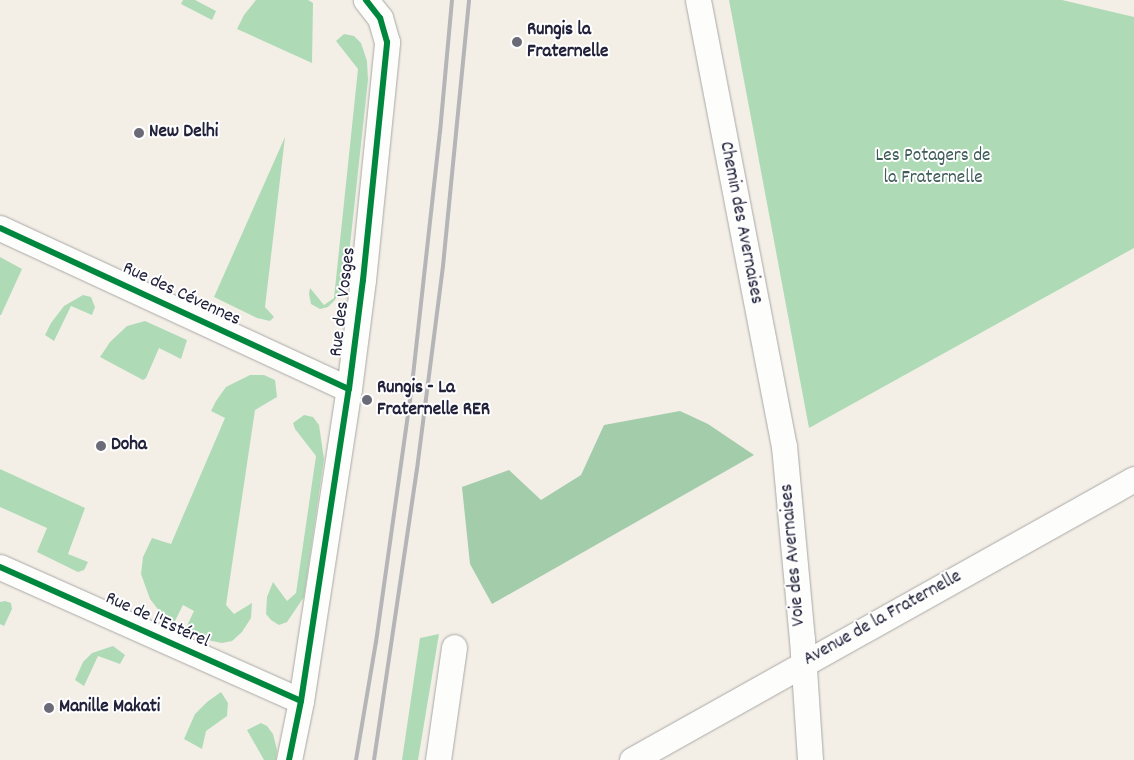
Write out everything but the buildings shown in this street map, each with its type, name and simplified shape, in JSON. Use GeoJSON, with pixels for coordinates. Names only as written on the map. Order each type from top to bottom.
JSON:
{"type":"FeatureCollection","features":[{"type":"Feature","properties":{"kind":"street","name":"Rue des Vosges"},"geometry":{"type":"LineString","coordinates":[[289,760],[302,701],[349,389],[363,280],[387,42],[380,18],[366,0]]}},
{"type":"Feature","properties":{"kind":"street","name":"Chemin des Avernaises"},"geometry":{"type":"LineString","coordinates":[[698,0],[784,446]]}},
{"type":"Feature","properties":{"kind":"street","name":"Rue des Cévennes"},"geometry":{"type":"LineString","coordinates":[[0,228],[349,389]]}},
{"type":"Feature","properties":{"kind":"street","name":"Voie des Avernaises"},"geometry":{"type":"LineString","coordinates":[[784,446],[804,664],[810,760]]}},
{"type":"Feature","properties":{"kind":"street","name":"Avenue de la Fraternelle"},"geometry":{"type":"LineString","coordinates":[[632,760],[1134,478]]}},
{"type":"Feature","properties":{"kind":"street","name":"Rue de l'Estérel"},"geometry":{"type":"LineString","coordinates":[[0,567],[302,701]]}},
{"type":"Feature","properties":{"kind":"street"},"geometry":{"type":"LineString","coordinates":[[438,760],[454,647]]}},
{"type":"Feature","properties":{"kind":"green space"},"geometry":{"type":"Polygon","coordinates":[[[183,0],[195,0],[216,11],[212,20],[181,4],[183,0]]]}},
{"type":"Feature","properties":{"kind":"green space"},"geometry":{"type":"Polygon","coordinates":[[[256,0],[308,0],[313,3],[312,63],[237,29],[244,15],[256,0]]]}},
{"type":"Feature","properties":{"kind":"green space","name":"Les Potagers de la Fraternelle"},"geometry":{"type":"Polygon","coordinates":[[[729,0],[1062,0],[1134,17],[1134,248],[809,428],[729,0]]]}},
{"type":"Feature","properties":{"kind":"green space"},"geometry":{"type":"Polygon","coordinates":[[[344,34],[354,36],[361,43],[367,61],[368,80],[347,273],[341,291],[334,301],[328,307],[320,309],[311,304],[309,294],[310,288],[324,305],[334,298],[358,69],[336,41],[344,34]]]}},
{"type":"Feature","properties":{"kind":"green space"},"geometry":{"type":"Polygon","coordinates":[[[285,137],[265,307],[274,317],[270,321],[257,318],[214,297],[285,137]]]}},
{"type":"Feature","properties":{"kind":"green space"},"geometry":{"type":"Polygon","coordinates":[[[0,257],[22,269],[1,315],[0,315],[0,257]]]}},
{"type":"Feature","properties":{"kind":"green space"},"geometry":{"type":"Polygon","coordinates":[[[83,295],[91,297],[95,307],[92,315],[71,306],[54,341],[45,335],[51,323],[64,306],[83,295]]]}},
{"type":"Feature","properties":{"kind":"green space"},"geometry":{"type":"Polygon","coordinates":[[[145,321],[187,340],[181,359],[159,348],[146,378],[143,380],[100,357],[110,342],[127,326],[145,321]]]}},
{"type":"Feature","properties":{"kind":"green space"},"geometry":{"type":"Polygon","coordinates":[[[250,375],[264,375],[275,380],[277,397],[255,410],[226,605],[234,614],[252,603],[251,618],[242,632],[232,641],[222,643],[207,640],[186,628],[194,611],[183,605],[174,623],[164,617],[150,599],[141,574],[143,557],[152,538],[171,544],[225,418],[211,411],[216,401],[226,387],[250,375]]]}},
{"type":"Feature","properties":{"kind":"green space"},"geometry":{"type":"Polygon","coordinates":[[[680,411],[708,424],[754,455],[492,604],[470,564],[462,487],[509,470],[541,500],[581,475],[604,425],[680,411]]]}},
{"type":"Feature","properties":{"kind":"green space"},"geometry":{"type":"Polygon","coordinates":[[[304,415],[313,417],[319,425],[324,459],[304,597],[287,622],[279,625],[266,614],[267,597],[273,582],[287,601],[296,593],[316,456],[295,429],[293,423],[304,415]]]}},
{"type":"Feature","properties":{"kind":"green space"},"geometry":{"type":"Polygon","coordinates":[[[0,469],[85,508],[68,554],[88,562],[84,570],[78,572],[37,552],[47,528],[0,507],[0,469]]]}},
{"type":"Feature","properties":{"kind":"green space"},"geometry":{"type":"Polygon","coordinates":[[[0,602],[11,603],[12,609],[4,626],[0,624],[0,602]]]}},
{"type":"Feature","properties":{"kind":"green space"},"geometry":{"type":"Polygon","coordinates":[[[439,634],[418,760],[402,760],[420,638],[439,634]]]}},
{"type":"Feature","properties":{"kind":"green space"},"geometry":{"type":"Polygon","coordinates":[[[113,646],[125,655],[120,664],[98,656],[84,686],[75,680],[83,662],[92,653],[113,646]]]}},
{"type":"Feature","properties":{"kind":"green space"},"geometry":{"type":"Polygon","coordinates":[[[221,692],[228,703],[227,716],[206,731],[202,749],[184,739],[195,714],[221,692]]]}},
{"type":"Feature","properties":{"kind":"green space"},"geometry":{"type":"Polygon","coordinates":[[[261,723],[267,726],[273,734],[277,750],[276,760],[264,760],[247,730],[261,723]]]}},
{"type":"Feature","properties":{"kind":"railway"},"geometry":{"type":"LineString","coordinates":[[356,760],[376,642],[411,394],[440,132],[452,0]]}},
{"type":"Feature","properties":{"kind":"railway"},"geometry":{"type":"LineString","coordinates":[[374,760],[417,469],[443,266],[469,0]]}},
{"type":"Feature","properties":{"kind":"cycle path"},"geometry":{"type":"LineString","coordinates":[[289,760],[301,701],[349,389],[363,280],[387,42],[380,18],[366,0]]}},
{"type":"Feature","properties":{"kind":"cycle path"},"geometry":{"type":"LineString","coordinates":[[0,228],[349,389]]}},
{"type":"Feature","properties":{"kind":"cycle path"},"geometry":{"type":"LineString","coordinates":[[0,567],[301,701]]}},
{"type":"Feature","properties":{"kind":"place","name":"Rungis la Fraternelle"},"geometry":{"type":"Point","coordinates":[517,42]}},
{"type":"Feature","properties":{"kind":"place","name":"New Delhi"},"geometry":{"type":"Point","coordinates":[139,133]}},
{"type":"Feature","properties":{"kind":"place","name":"Rungis - La Fraternelle RER"},"geometry":{"type":"Point","coordinates":[367,400]}},
{"type":"Feature","properties":{"kind":"place","name":"Doha"},"geometry":{"type":"Point","coordinates":[101,446]}},
{"type":"Feature","properties":{"kind":"place","name":"Manille Makati"},"geometry":{"type":"Point","coordinates":[49,708]}}]}
